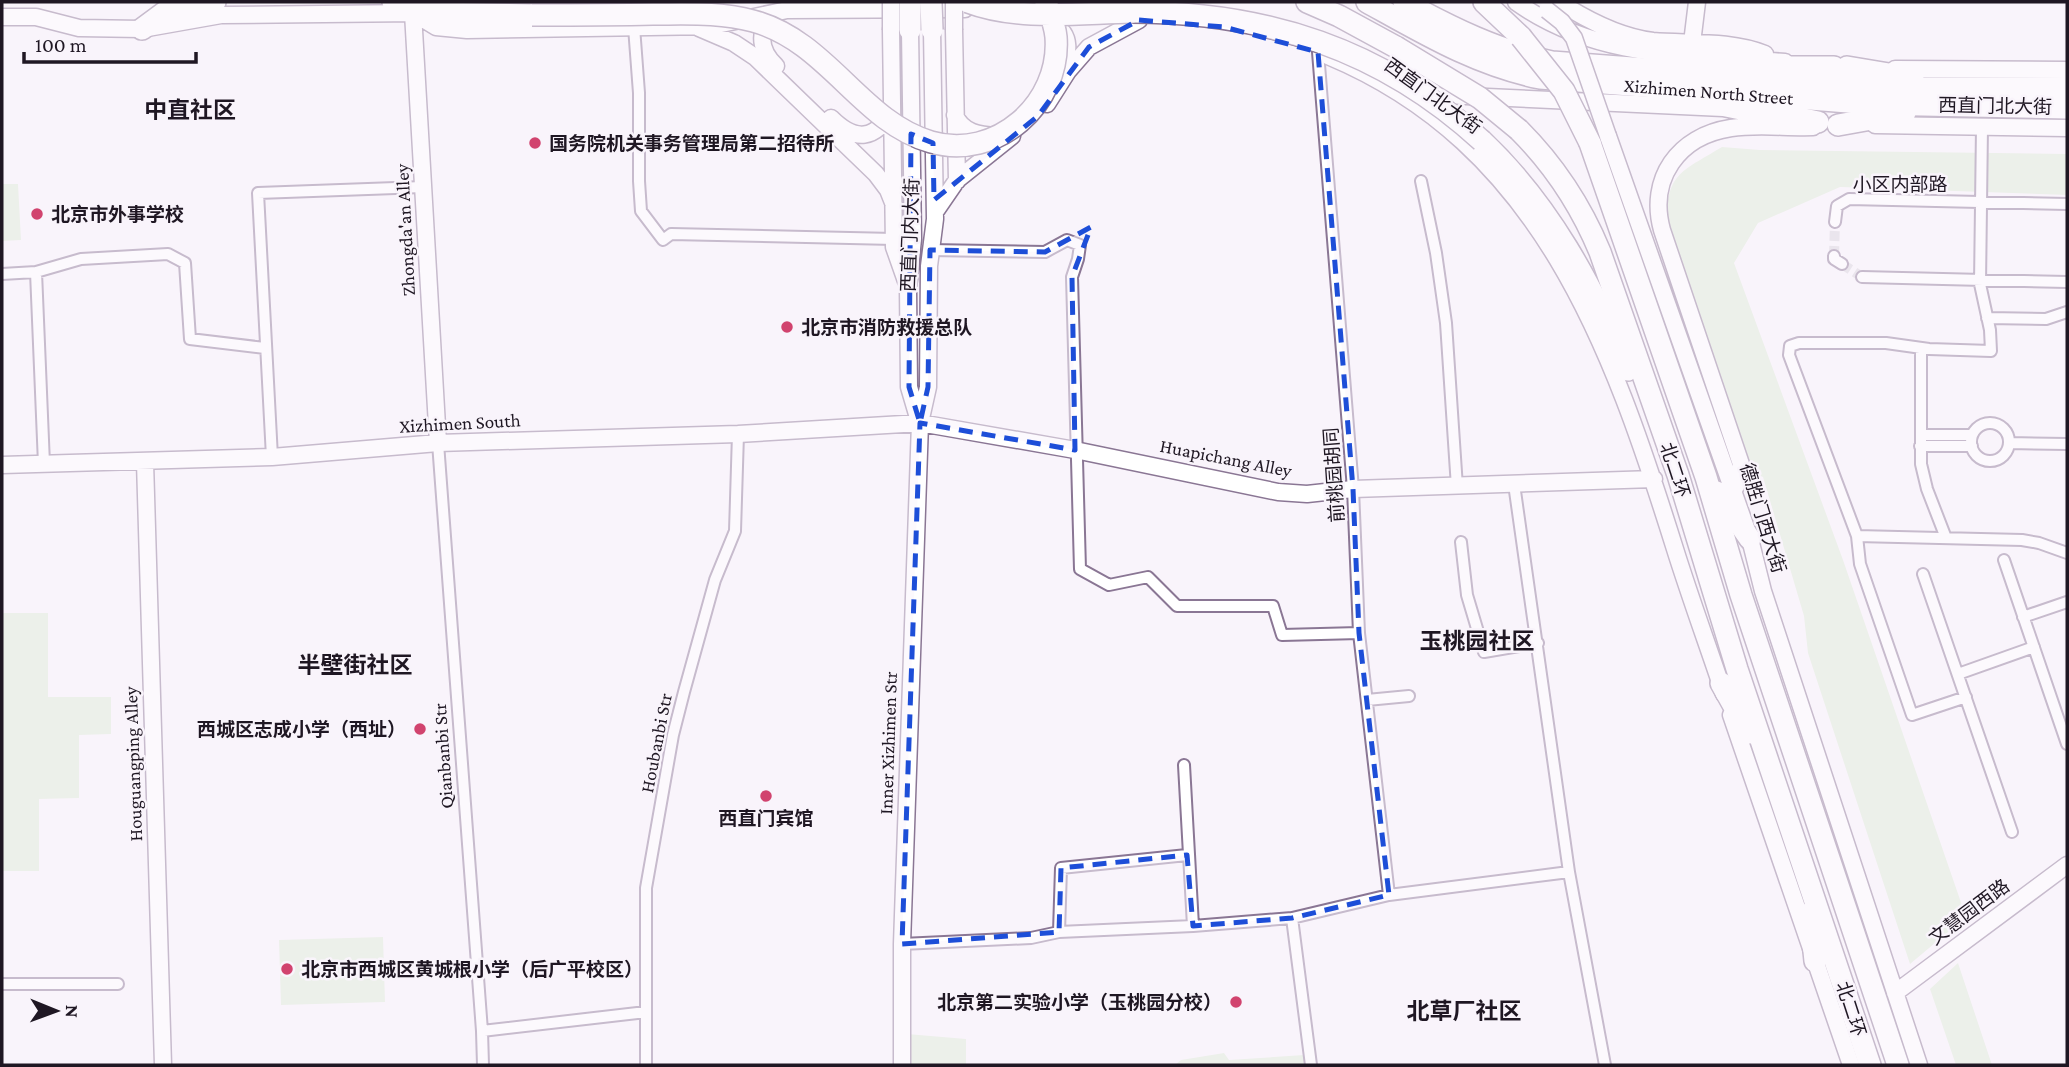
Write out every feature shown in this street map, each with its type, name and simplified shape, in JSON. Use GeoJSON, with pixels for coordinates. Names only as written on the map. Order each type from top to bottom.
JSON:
{"type":"FeatureCollection","features":[{"type":"Feature","properties":{"kind":"highway"},"geometry":{"type":"LineString","coordinates":[[142,29],[165,12],[215,2]]}},
{"type":"Feature","properties":{"kind":"highway"},"geometry":{"type":"LineString","coordinates":[[901,30],[910,2]]}},
{"type":"Feature","properties":{"kind":"highway"},"geometry":{"type":"LineString","coordinates":[[931,2],[932,30]]}},
{"type":"Feature","properties":{"kind":"highway"},"geometry":{"type":"LineString","coordinates":[[968,2],[996,10],[1026,13],[1152,12],[1201,15],[1285,30],[1339,48],[1396,76],[1437,103],[1482,141],[1524,185],[1567,247],[1627,367],[1654,443],[1678,475]]}},
{"type":"Feature","properties":{"kind":"highway","name":"北二环"},"geometry":{"type":"LineString","coordinates":[[1307,2],[1396,47],[1480,98],[1519,130],[1559,178],[1592,233],[1678,475],[1737,669],[1870,1065]]}},
{"type":"Feature","properties":{"kind":"highway","name":"Xizhimen North Street"},"geometry":{"type":"LineString","coordinates":[[1367,2],[1452,48],[1482,61],[1520,74],[1572,82],[1883,88],[2067,88]]}},
{"type":"Feature","properties":{"kind":"highway","name":"Xizhimen North Street"},"geometry":{"type":"LineString","coordinates":[[1404,2],[1468,36],[1534,58],[1873,104],[2067,108]]}},
{"type":"Feature","properties":{"kind":"highway","name":"北二环"},"geometry":{"type":"LineString","coordinates":[[1484,2],[1521,37],[1599,139],[1741,595],[1898,1065]]}},
{"type":"Feature","properties":{"kind":"highway"},"geometry":{"type":"LineString","coordinates":[[403,7],[439,13],[695,14],[756,22],[785,33],[803,45],[880,114],[900,128],[932,143],[964,145],[988,140],[1008,131],[1029,114],[1041,97],[1050,78],[1056,47],[1055,33],[1043,11]]}},
{"type":"Feature","properties":{"kind":"highway"},"geometry":{"type":"LineString","coordinates":[[1722,83],[1791,66],[1840,67],[1974,87]]}},
{"type":"Feature","properties":{"kind":"highway"},"geometry":{"type":"LineString","coordinates":[[1722,83],[1794,117],[1828,123],[1954,106]]}},
{"type":"Feature","properties":{"kind":"highway"},"geometry":{"type":"LineString","coordinates":[[1706,477],[1751,539]]}},
{"type":"Feature","properties":{"kind":"highway"},"geometry":{"type":"LineString","coordinates":[[1721,683],[1774,775]]}},
{"type":"Feature","properties":{"kind":"highway"},"geometry":{"type":"LineString","coordinates":[[1806,873],[1815,961]]}},
{"type":"Feature","properties":{"kind":"street"},"geometry":{"type":"LineString","coordinates":[[891,2],[901,30],[893,106],[894,239],[908,292]]}},
{"type":"Feature","properties":{"kind":"street"},"geometry":{"type":"LineString","coordinates":[[954,2],[957,181]]}},
{"type":"Feature","properties":{"kind":"street","name":"西直门北大街"},"geometry":{"type":"LineString","coordinates":[[1517,2],[1548,21],[1624,49],[1659,54],[1840,67],[2067,70]]}},
{"type":"Feature","properties":{"kind":"street"},"geometry":{"type":"LineString","coordinates":[[1692,43],[1697,2]]}},
{"type":"Feature","properties":{"kind":"street"},"geometry":{"type":"LineString","coordinates":[[1547,5],[1652,41],[1750,49],[1787,62]]}},
{"type":"Feature","properties":{"kind":"street","name":"德胜门西大街"},"geometry":{"type":"LineString","coordinates":[[1547,5],[1574,38],[1599,139],[1734,490],[1751,539],[1763,591],[1919,1065]]}},
{"type":"Feature","properties":{"kind":"street"},"geometry":{"type":"LineString","coordinates":[[2,17],[36,17],[79,29],[142,29],[221,15],[403,7]]}},
{"type":"Feature","properties":{"kind":"street","name":"西直门北大街"},"geometry":{"type":"LineString","coordinates":[[403,7],[433,26],[451,30],[725,24],[776,11],[791,10],[955,8],[1043,11],[1074,23],[1180,21],[1224,27],[1318,52],[1359,71],[1430,115],[1479,156],[1514,195],[1544,236],[1579,297],[1605,352],[1654,480]]}},
{"type":"Feature","properties":{"kind":"street","name":"Zhongda'an Alley"},"geometry":{"type":"LineString","coordinates":[[403,7],[423,187],[438,443]]}},
{"type":"Feature","properties":{"kind":"street"},"geometry":{"type":"LineString","coordinates":[[791,10],[768,20],[763,30],[764,51],[768,58],[841,128],[852,134],[871,134],[884,122],[893,106]]}},
{"type":"Feature","properties":{"kind":"street"},"geometry":{"type":"LineString","coordinates":[[955,115],[960,126],[966,130],[995,136],[1008,134],[1033,114],[1057,79],[1065,63],[1068,48],[1062,31],[1043,11]]}},
{"type":"Feature","properties":{"kind":"street"},"geometry":{"type":"LineString","coordinates":[[935,212],[957,181],[1038,116],[1068,71],[1089,47],[1139,20]]}},
{"type":"Feature","properties":{"kind":"street"},"geometry":{"type":"LineString","coordinates":[[690,26],[728,40],[755,57],[876,174],[888,190],[894,205]]}},
{"type":"Feature","properties":{"kind":"street"},"geometry":{"type":"LineString","coordinates":[[634,27],[639,93],[641,211],[663,240],[671,234],[894,239]]}},
{"type":"Feature","properties":{"kind":"street","name":"西直门内大街"},"geometry":{"type":"LineString","coordinates":[[901,30],[913,243],[908,292],[909,387],[920,423]]}},
{"type":"Feature","properties":{"kind":"street","name":"西直门内大街"},"geometry":{"type":"LineString","coordinates":[[920,423],[928,387],[930,250],[935,212],[932,30]]}},
{"type":"Feature","properties":{"kind":"street","name":"前桃园胡同"},"geometry":{"type":"LineString","coordinates":[[1318,52],[1353,489],[1359,633],[1389,895]]}},
{"type":"Feature","properties":{"kind":"street"},"geometry":{"type":"LineString","coordinates":[[1398,93],[1719,108],[1791,121],[1828,123]]}},
{"type":"Feature","properties":{"kind":"street"},"geometry":{"type":"LineString","coordinates":[[1734,490],[1740,476],[1741,464],[1662,230],[1658,204],[1660,185],[1668,167],[1677,156],[1713,133],[1740,127],[1828,123]]}},
{"type":"Feature","properties":{"kind":"street","name":"西直门北大街"},"geometry":{"type":"LineString","coordinates":[[1828,123],[2067,128]]}},
{"type":"Feature","properties":{"kind":"street"},"geometry":{"type":"LineString","coordinates":[[1966,697],[1912,715],[1860,564],[1857,536],[1788,355],[1790,346],[1798,343],[1886,343],[1921,348],[1991,351],[1980,280],[1982,127]]}},
{"type":"Feature","properties":{"kind":"street"},"geometry":{"type":"LineString","coordinates":[[1421,181],[1436,253],[1446,323],[1457,487]]}},
{"type":"Feature","properties":{"kind":"street"},"geometry":{"type":"LineString","coordinates":[[272,457],[258,193],[423,187]]}},
{"type":"Feature","properties":{"kind":"street","name":"小区内部路"},"geometry":{"type":"LineString","coordinates":[[1835,222],[1837,206],[1849,199],[1981,202]]}},
{"type":"Feature","properties":{"kind":"street"},"geometry":{"type":"LineString","coordinates":[[1981,202],[2067,204]]}},
{"type":"Feature","properties":{"kind":"street"},"geometry":{"type":"LineString","coordinates":[[930,250],[1045,252],[1067,240],[1080,245],[1072,277],[1080,569],[1109,585],[1148,577],[1177,606],[1273,606],[1282,635],[1359,633]]}},
{"type":"Feature","properties":{"kind":"street"},"geometry":{"type":"LineString","coordinates":[[2,274],[36,272],[81,259],[168,254],[185,263],[190,339],[265,348]]}},
{"type":"Feature","properties":{"kind":"street"},"geometry":{"type":"LineString","coordinates":[[36,272],[44,464]]}},
{"type":"Feature","properties":{"kind":"street"},"geometry":{"type":"LineString","coordinates":[[1863,277],[2067,282]]}},
{"type":"Feature","properties":{"kind":"street"},"geometry":{"type":"LineString","coordinates":[[1987,318],[2044,319],[2067,312]]}},
{"type":"Feature","properties":{"kind":"street"},"geometry":{"type":"LineString","coordinates":[[1921,348],[1923,477],[1946,538]]}},
{"type":"Feature","properties":{"kind":"street","name":"Huapichang Alley"},"geometry":{"type":"LineString","coordinates":[[920,423],[1075,450],[1278,492],[1307,494],[1353,489],[1654,480]]}},
{"type":"Feature","properties":{"kind":"street","name":"Xizhimen South"},"geometry":{"type":"LineString","coordinates":[[2,466],[272,457],[438,443],[738,433],[920,423]]}},
{"type":"Feature","properties":{"kind":"street","name":"Inner Xizhimen Str"},"geometry":{"type":"LineString","coordinates":[[901,1065],[902,944],[920,423]]}},
{"type":"Feature","properties":{"kind":"street"},"geometry":{"type":"LineString","coordinates":[[1992,423],[2004,429],[2009,443],[2004,455],[1991,461],[1980,458],[1972,441],[1979,426],[1992,423]]}},
{"type":"Feature","properties":{"kind":"street","name":"Houbanbi Str"},"geometry":{"type":"LineString","coordinates":[[646,1065],[646,888],[673,735],[715,580],[735,531],[738,433]]}},
{"type":"Feature","properties":{"kind":"street"},"geometry":{"type":"LineString","coordinates":[[1921,440],[1972,441]]}},
{"type":"Feature","properties":{"kind":"street","name":"Qianbanbi Str"},"geometry":{"type":"LineString","coordinates":[[438,443],[483,1065]]}},
{"type":"Feature","properties":{"kind":"street"},"geometry":{"type":"LineString","coordinates":[[2009,443],[2067,444]]}},
{"type":"Feature","properties":{"kind":"street","name":"Houguangping Alley"},"geometry":{"type":"LineString","coordinates":[[145,462],[163,1065]]}},
{"type":"Feature","properties":{"kind":"street"},"geometry":{"type":"LineString","coordinates":[[1654,480],[1851,1065]]}},
{"type":"Feature","properties":{"kind":"street"},"geometry":{"type":"LineString","coordinates":[[1514,484],[1569,872],[1605,1065]]}},
{"type":"Feature","properties":{"kind":"street"},"geometry":{"type":"LineString","coordinates":[[1857,536],[2028,541],[2067,553]]}},
{"type":"Feature","properties":{"kind":"street"},"geometry":{"type":"LineString","coordinates":[[1461,542],[1467,595],[1484,652],[1538,643]]}},
{"type":"Feature","properties":{"kind":"street"},"geometry":{"type":"LineString","coordinates":[[2004,560],[2067,744]]}},
{"type":"Feature","properties":{"kind":"street"},"geometry":{"type":"LineString","coordinates":[[1923,574],[2012,832]]}},
{"type":"Feature","properties":{"kind":"street"},"geometry":{"type":"LineString","coordinates":[[2023,617],[2067,602]]}},
{"type":"Feature","properties":{"kind":"street"},"geometry":{"type":"LineString","coordinates":[[1958,674],[2034,647]]}},
{"type":"Feature","properties":{"kind":"street"},"geometry":{"type":"LineString","coordinates":[[1367,699],[1409,696]]}},
{"type":"Feature","properties":{"kind":"street"},"geometry":{"type":"LineString","coordinates":[[1184,765],[1193,926]]}},
{"type":"Feature","properties":{"kind":"street"},"geometry":{"type":"LineString","coordinates":[[1059,932],[1061,868],[1187,855]]}},
{"type":"Feature","properties":{"kind":"street","name":"文慧园西路"},"geometry":{"type":"LineString","coordinates":[[1895,993],[2067,865]]}},
{"type":"Feature","properties":{"kind":"street"},"geometry":{"type":"LineString","coordinates":[[902,944],[1031,938],[1059,932],[1292,918],[1389,895],[1569,872]]}},
{"type":"Feature","properties":{"kind":"street"},"geometry":{"type":"LineString","coordinates":[[1292,918],[1311,1065]]}},
{"type":"Feature","properties":{"kind":"street"},"geometry":{"type":"LineString","coordinates":[[2,984],[118,984]]}},
{"type":"Feature","properties":{"kind":"street"},"geometry":{"type":"LineString","coordinates":[[482,1031],[646,1012]]}},
{"type":"Feature","properties":{"kind":"highlighted area"},"geometry":{"type":"Polygon","coordinates":[[[1139,20],[1224,27],[1318,52],[1353,489],[1359,633],[1389,895],[1292,918],[1193,926],[1187,855],[1061,868],[1059,932],[902,944],[920,423],[909,387],[911,134],[933,143],[934,200],[1038,116],[1089,47],[1139,20]],[[1091,227],[1045,252],[930,250],[928,387],[920,423],[1075,450],[1072,277],[1091,227]]]}},
{"type":"Feature","properties":{"kind":"green space"},"geometry":{"type":"Polygon","coordinates":[[[1722,147],[1760,150],[2067,154],[2067,195],[1840,187],[1758,223],[1734,263],[1843,560],[1966,917],[1910,964],[1808,653],[1804,616],[1763,477],[1745,469],[1666,226],[1669,195],[1678,176],[1722,147]]]}},
{"type":"Feature","properties":{"kind":"green space"},"geometry":{"type":"Polygon","coordinates":[[[2,184],[18,184],[21,240],[2,241],[2,184]]]}},
{"type":"Feature","properties":{"kind":"green space"},"geometry":{"type":"Polygon","coordinates":[[[2,613],[48,613],[48,697],[111,697],[111,734],[79,735],[79,798],[39,799],[39,871],[2,871],[2,613]]]}},
{"type":"Feature","properties":{"kind":"green space"},"geometry":{"type":"Polygon","coordinates":[[[383,937],[385,1002],[281,1005],[279,940],[383,937]]]}},
{"type":"Feature","properties":{"kind":"green space"},"geometry":{"type":"Polygon","coordinates":[[[1958,963],[1992,1065],[1956,1065],[1930,989],[1958,963]]]}},
{"type":"Feature","properties":{"kind":"green space"},"geometry":{"type":"Polygon","coordinates":[[[907,1034],[966,1039],[966,1065],[907,1065],[907,1034]]]}},
{"type":"Feature","properties":{"kind":"green space"},"geometry":{"type":"Polygon","coordinates":[[[1224,1053],[1229,1060],[1304,1055],[1305,1065],[1175,1065],[1181,1060],[1224,1053]]]}},
{"type":"Feature","properties":{"kind":"tunnel"},"geometry":{"type":"LineString","coordinates":[[1834,256],[1835,222]]}},
{"type":"Feature","properties":{"kind":"tunnel"},"geometry":{"type":"LineString","coordinates":[[1842,264],[1862,277]]}},
{"type":"Feature","properties":{"kind":"place","name":"国务院机关事务管理局第二招待所"},"geometry":{"type":"Point","coordinates":[535,143]}},
{"type":"Feature","properties":{"kind":"place","name":"北京市外事学校"},"geometry":{"type":"Point","coordinates":[37,214]}},
{"type":"Feature","properties":{"kind":"place","name":"北京市消防救援总队"},"geometry":{"type":"Point","coordinates":[787,327]}},
{"type":"Feature","properties":{"kind":"place","name":"西城区志成小学（西址）"},"geometry":{"type":"Point","coordinates":[420,729]}},
{"type":"Feature","properties":{"kind":"place","name":"西直门宾馆"},"geometry":{"type":"Point","coordinates":[766,796]}},
{"type":"Feature","properties":{"kind":"place","name":"北京市西城区黄城根小学（后广平校区）"},"geometry":{"type":"Point","coordinates":[287,969]}},
{"type":"Feature","properties":{"kind":"place","name":"北京第二实验小学（玉桃园分校）"},"geometry":{"type":"Point","coordinates":[1236,1002]}},
{"type":"Feature","properties":{"kind":"district","name":"中直社区"},"geometry":{"type":"Point","coordinates":[190,110]}},
{"type":"Feature","properties":{"kind":"district","name":"玉桃园社区"},"geometry":{"type":"Point","coordinates":[1477,641]}},
{"type":"Feature","properties":{"kind":"district","name":"半壁街社区"},"geometry":{"type":"Point","coordinates":[355,665]}},
{"type":"Feature","properties":{"kind":"district","name":"北草厂社区"},"geometry":{"type":"Point","coordinates":[1464,1011]}}]}
